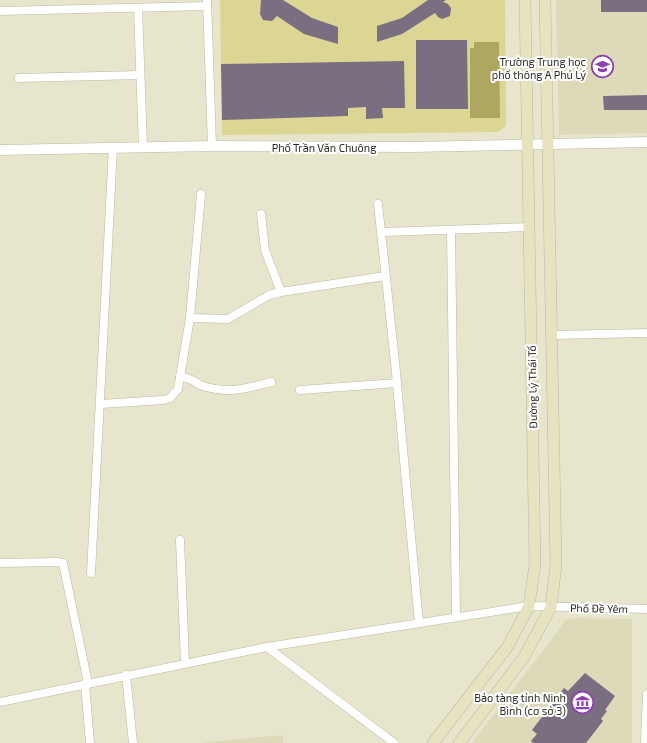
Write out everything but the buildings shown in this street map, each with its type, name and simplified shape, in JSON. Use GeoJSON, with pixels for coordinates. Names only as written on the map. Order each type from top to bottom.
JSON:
{"type":"FeatureCollection","features":[{"type":"Feature","properties":{"kind":"main road","name":"Đường Lý Thái Tổ"},"geometry":{"type":"LineString","coordinates":[[433,743],[508,646],[529,606],[535,565],[525,0]]}},
{"type":"Feature","properties":{"kind":"main road","name":"Đường Lý Thái Tổ"},"geometry":{"type":"LineString","coordinates":[[459,743],[524,657],[550,607],[556,564],[545,0]]}},
{"type":"Feature","properties":{"kind":"street"},"geometry":{"type":"LineString","coordinates":[[0,11],[138,8],[207,3],[212,146]]}},
{"type":"Feature","properties":{"kind":"street"},"geometry":{"type":"LineString","coordinates":[[138,8],[143,147]]}},
{"type":"Feature","properties":{"kind":"street"},"geometry":{"type":"LineString","coordinates":[[19,78],[140,75]]}},
{"type":"Feature","properties":{"kind":"street","name":"Phố Trần Văn Chuông"},"geometry":{"type":"LineString","coordinates":[[0,150],[212,146],[413,147],[647,142]]}},
{"type":"Feature","properties":{"kind":"street"},"geometry":{"type":"LineString","coordinates":[[91,573],[101,404],[113,147]]}},
{"type":"Feature","properties":{"kind":"street"},"geometry":{"type":"LineString","coordinates":[[101,404],[170,398],[178,389],[190,318],[201,194]]}},
{"type":"Feature","properties":{"kind":"street"},"geometry":{"type":"LineString","coordinates":[[378,204],[397,383],[419,623]]}},
{"type":"Feature","properties":{"kind":"street"},"geometry":{"type":"LineString","coordinates":[[261,214],[265,250],[281,292]]}},
{"type":"Feature","properties":{"kind":"street"},"geometry":{"type":"LineString","coordinates":[[382,232],[529,227]]}},
{"type":"Feature","properties":{"kind":"street"},"geometry":{"type":"LineString","coordinates":[[451,230],[456,617]]}},
{"type":"Feature","properties":{"kind":"street"},"geometry":{"type":"LineString","coordinates":[[190,318],[228,319],[269,295],[385,276]]}},
{"type":"Feature","properties":{"kind":"street"},"geometry":{"type":"LineString","coordinates":[[552,334],[647,333]]}},
{"type":"Feature","properties":{"kind":"street"},"geometry":{"type":"LineString","coordinates":[[180,377],[190,378],[204,387],[232,391],[271,382]]}},
{"type":"Feature","properties":{"kind":"street"},"geometry":{"type":"LineString","coordinates":[[300,390],[397,383]]}},
{"type":"Feature","properties":{"kind":"street"},"geometry":{"type":"LineString","coordinates":[[180,540],[185,663]]}},
{"type":"Feature","properties":{"kind":"street"},"geometry":{"type":"LineString","coordinates":[[0,563],[57,562],[63,564],[86,684],[90,743]]}},
{"type":"Feature","properties":{"kind":"street","name":"Phố Đề Yêm"},"geometry":{"type":"LineString","coordinates":[[0,702],[267,647],[529,606],[647,609]]}},
{"type":"Feature","properties":{"kind":"street"},"geometry":{"type":"LineString","coordinates":[[267,647],[394,743]]}},
{"type":"Feature","properties":{"kind":"street"},"geometry":{"type":"LineString","coordinates":[[126,675],[133,743]]}},
{"type":"Feature","properties":{"kind":"street"},"geometry":{"type":"LineString","coordinates":[[645,743],[647,694]]}},
{"type":"Feature","properties":{"kind":"shaded area"},"geometry":{"type":"Polygon","coordinates":[[[220,0],[505,0],[506,126],[498,132],[222,135],[220,0]]]}},
{"type":"Feature","properties":{"kind":"shaded area","name":"Trường Trung học phổ thông A Phủ Lý"},"geometry":{"type":"Polygon","coordinates":[[[556,0],[647,0],[647,133],[559,135],[556,0]]]}},
{"type":"Feature","properties":{"kind":"shaded area"},"geometry":{"type":"Polygon","coordinates":[[[474,42],[499,42],[500,118],[470,118],[470,48],[474,48],[474,42]]]}},
{"type":"Feature","properties":{"kind":"shaded area"},"geometry":{"type":"Polygon","coordinates":[[[575,618],[632,619],[632,743],[472,743],[566,620],[575,618]]]}},
{"type":"Feature","properties":{"kind":"shaded area"},"geometry":{"type":"Polygon","coordinates":[[[283,735],[283,743],[199,743],[283,735]]]}},
{"type":"Feature","properties":{"kind":"place","name":"Trường Trung học phổ thông A Phủ Lý"},"geometry":{"type":"Point","coordinates":[602,67]}},
{"type":"Feature","properties":{"kind":"place","name":"Bảo tàng tỉnh Ninh Bình (cơ sở 3)"},"geometry":{"type":"Point","coordinates":[582,703]}}]}
